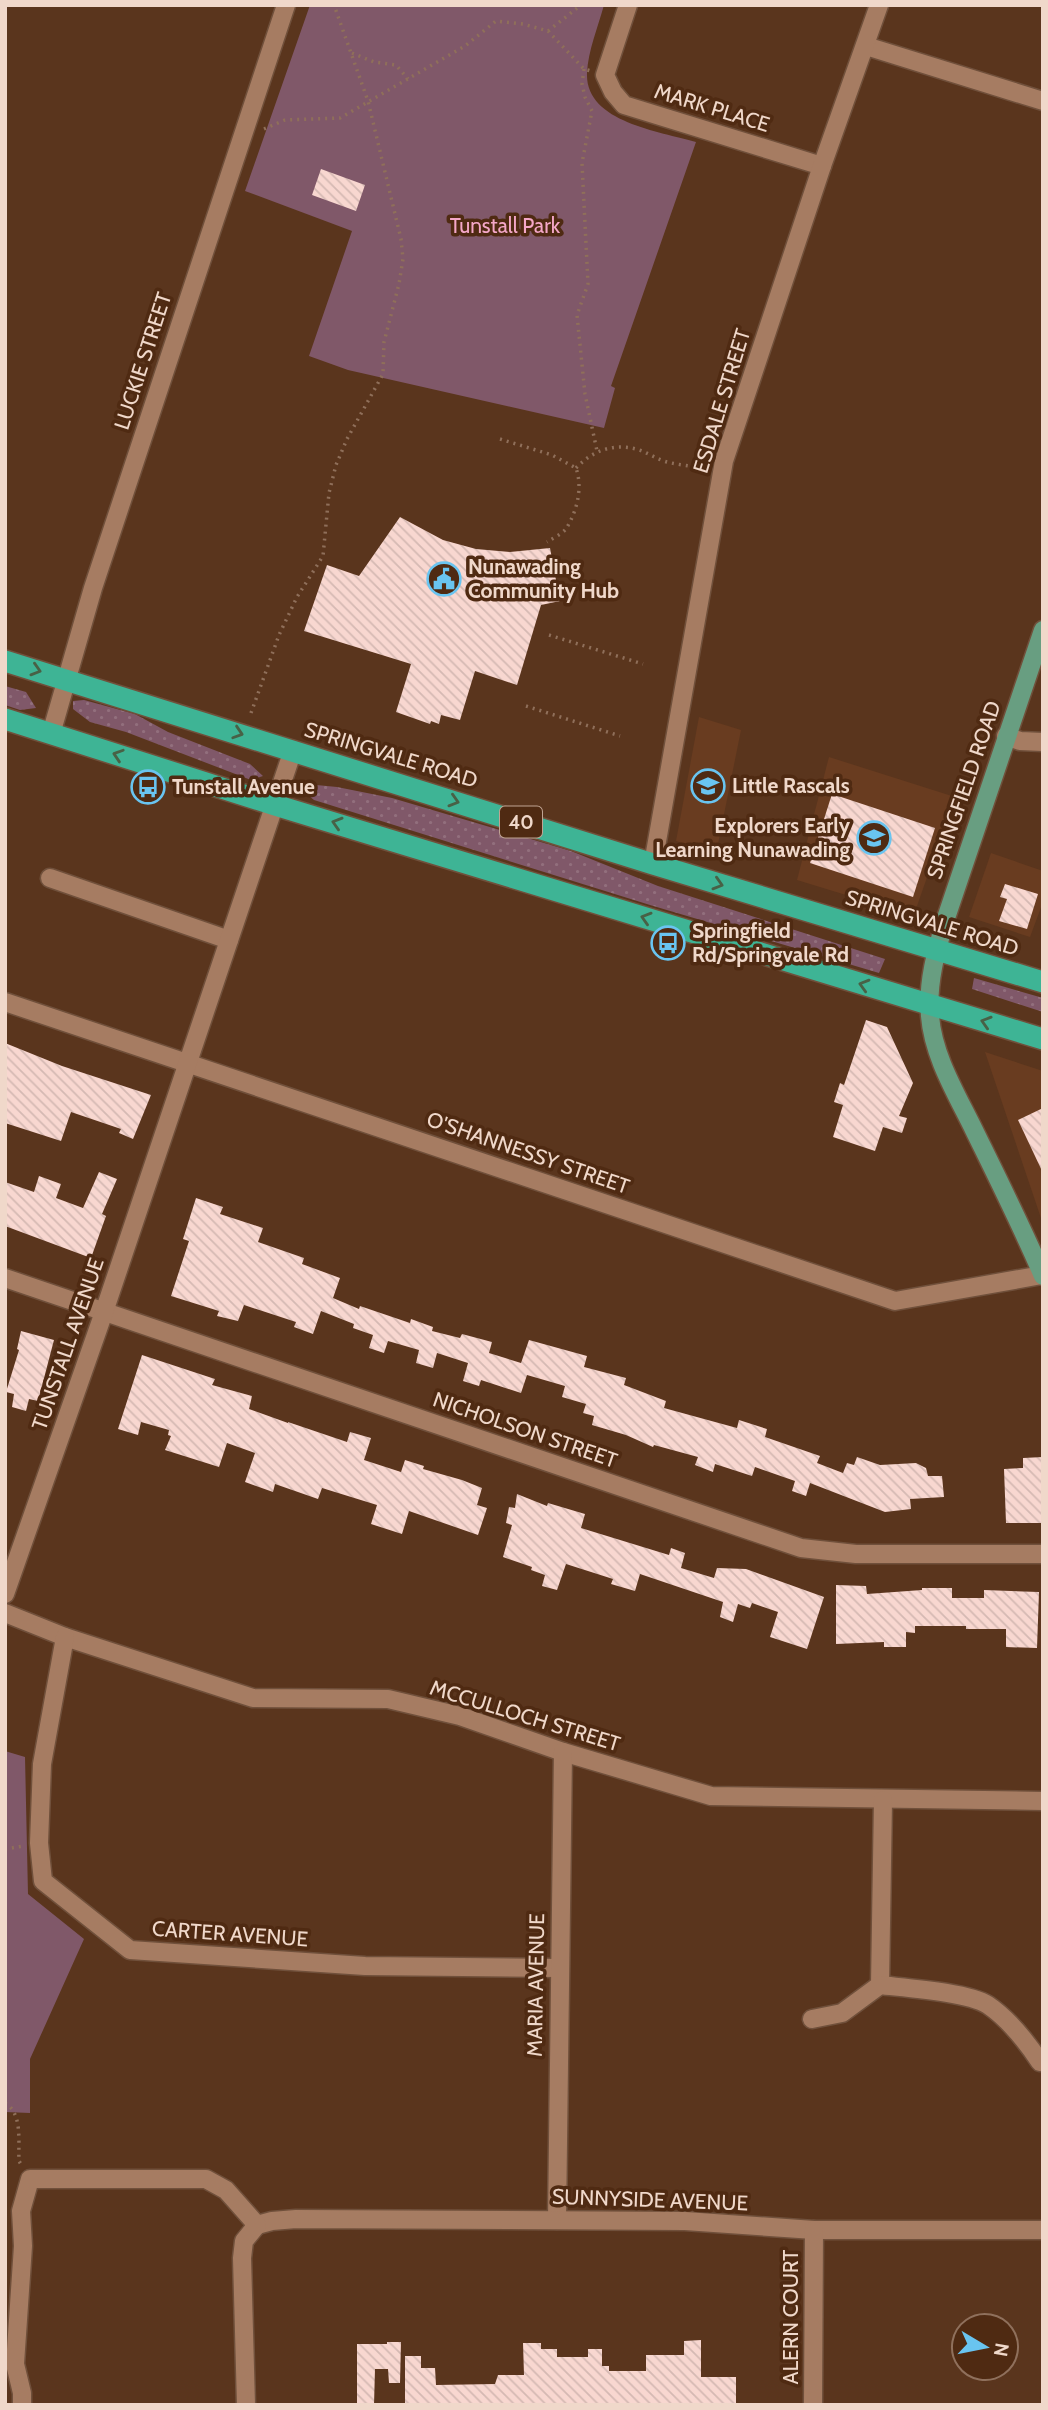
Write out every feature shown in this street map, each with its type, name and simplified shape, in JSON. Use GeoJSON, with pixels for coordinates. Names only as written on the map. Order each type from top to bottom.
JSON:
{"type":"FeatureCollection","features":[{"type":"Feature","properties":{"kind":"highway","name":"SPRINGVALE ROAD"},"geometry":{"type":"LineString","coordinates":[[5,661],[653,864],[1043,982]]}},
{"type":"Feature","properties":{"kind":"highway"},"geometry":{"type":"LineString","coordinates":[[5,719],[1043,1039]]}},
{"type":"Feature","properties":{"kind":"main road","name":"SPRINGFIELD ROAD"},"geometry":{"type":"LineString","coordinates":[[1043,630],[936,950],[929,1004],[934,1040],[952,1084],[1043,1276]]}},
{"type":"Feature","properties":{"kind":"street","name":"LUCKIE STREET"},"geometry":{"type":"LineString","coordinates":[[51,734],[93,588],[286,5]]}},
{"type":"Feature","properties":{"kind":"street"},"geometry":{"type":"LineString","coordinates":[[605,75],[628,5]]}},
{"type":"Feature","properties":{"kind":"street","name":"ESDALE STREET"},"geometry":{"type":"LineString","coordinates":[[653,864],[724,461],[822,166],[879,5]]}},
{"type":"Feature","properties":{"kind":"street"},"geometry":{"type":"LineString","coordinates":[[866,46],[1043,101]]}},
{"type":"Feature","properties":{"kind":"street","name":"MARK PLACE"},"geometry":{"type":"LineString","coordinates":[[605,75],[613,92],[624,105],[822,166]]}},
{"type":"Feature","properties":{"kind":"street"},"geometry":{"type":"LineString","coordinates":[[1006,736],[1020,741],[1043,742]]}},
{"type":"Feature","properties":{"kind":"street","name":"TUNSTALL AVENUE"},"geometry":{"type":"LineString","coordinates":[[5,1594],[11,1556],[104,1312],[292,750]]}},
{"type":"Feature","properties":{"kind":"street"},"geometry":{"type":"LineString","coordinates":[[50,878],[229,940]]}},
{"type":"Feature","properties":{"kind":"street","name":"O'SHANNESSY STREET"},"geometry":{"type":"LineString","coordinates":[[5,1002],[895,1301],[1043,1276]]}},
{"type":"Feature","properties":{"kind":"street","name":"NICHOLSON STREET"},"geometry":{"type":"LineString","coordinates":[[5,1278],[801,1548],[856,1554],[1043,1553]]}},
{"type":"Feature","properties":{"kind":"street","name":"MCCULLOCH STREET"},"geometry":{"type":"LineString","coordinates":[[5,1613],[65,1637],[253,1698],[388,1699],[460,1716],[563,1752],[711,1796],[1043,1801]]}},
{"type":"Feature","properties":{"kind":"street","name":"CARTER AVENUE"},"geometry":{"type":"LineString","coordinates":[[65,1637],[43,1764],[39,1843],[43,1881],[130,1950],[365,1966],[559,1968]]}},
{"type":"Feature","properties":{"kind":"street","name":"MARIA AVENUE"},"geometry":{"type":"LineString","coordinates":[[557,2220],[563,1752]]}},
{"type":"Feature","properties":{"kind":"street"},"geometry":{"type":"LineString","coordinates":[[880,1985],[883,1800]]}},
{"type":"Feature","properties":{"kind":"street"},"geometry":{"type":"LineString","coordinates":[[812,2019],[842,2013],[880,1985],[942,1992],[986,2004],[1020,2033],[1041,2062]]}},
{"type":"Feature","properties":{"kind":"street"},"geometry":{"type":"LineString","coordinates":[[22,2405],[15,2364],[23,2246],[21,2211],[30,2179],[206,2179],[226,2190],[257,2225],[244,2241],[242,2258],[246,2405]]}},
{"type":"Feature","properties":{"kind":"street","name":"SUNNYSIDE AVENUE"},"geometry":{"type":"LineString","coordinates":[[257,2225],[296,2219],[557,2220],[685,2221],[814,2230],[1043,2230]]}},
{"type":"Feature","properties":{"kind":"street","name":"ALERN COURT"},"geometry":{"type":"LineString","coordinates":[[813,2405],[814,2230]]}},
{"type":"Feature","properties":{"kind":"path"},"geometry":{"type":"LineString","coordinates":[[251,713],[279,635],[297,597],[323,556],[329,493],[336,465],[347,439],[383,374],[384,342],[403,259],[401,239],[368,101],[334,5]]}},
{"type":"Feature","properties":{"kind":"path"},"geometry":{"type":"LineString","coordinates":[[548,31],[581,5]]}},
{"type":"Feature","properties":{"kind":"path"},"geometry":{"type":"LineString","coordinates":[[240,139],[285,120],[340,118],[465,46],[496,21],[523,24],[548,31],[584,69],[605,75]]}},
{"type":"Feature","properties":{"kind":"path"},"geometry":{"type":"LineString","coordinates":[[352,53],[374,62],[396,65],[408,79]]}},
{"type":"Feature","properties":{"kind":"path"},"geometry":{"type":"LineString","coordinates":[[584,69],[582,84],[592,111],[582,163],[588,285],[577,315],[585,394],[597,451]]}},
{"type":"Feature","properties":{"kind":"path"},"geometry":{"type":"LineString","coordinates":[[500,439],[552,455],[576,468],[580,479],[578,502],[565,531],[547,542]]}},
{"type":"Feature","properties":{"kind":"path"},"geometry":{"type":"LineString","coordinates":[[576,468],[585,458],[597,451],[613,448],[635,449],[666,462],[705,469]]}},
{"type":"Feature","properties":{"kind":"path"},"geometry":{"type":"LineString","coordinates":[[549,635],[643,664]]}},
{"type":"Feature","properties":{"kind":"path"},"geometry":{"type":"LineString","coordinates":[[526,706],[620,736]]}},
{"type":"Feature","properties":{"kind":"path"},"geometry":{"type":"LineString","coordinates":[[5,2103],[10,2105],[16,2117],[19,2161],[30,2179]]}},
{"type":"Feature","properties":{"kind":"shaded area","name":"Little Rascals"},"geometry":{"type":"Polygon","coordinates":[[[699,717],[741,730],[716,854],[676,841],[699,717]]]}},
{"type":"Feature","properties":{"kind":"shaded area","name":"Explorers Early Learning Nunawading"},"geometry":{"type":"Polygon","coordinates":[[[829,757],[955,797],[917,906],[905,913],[797,880],[829,757]]]}},
{"type":"Feature","properties":{"kind":"shaded area"},"geometry":{"type":"Polygon","coordinates":[[[991,853],[1043,871],[1043,902],[1030,937],[969,917],[991,853]]]}},
{"type":"Feature","properties":{"kind":"shaded area"},"geometry":{"type":"Polygon","coordinates":[[[985,1052],[1043,1071],[1043,1224],[985,1052]]]}},
{"type":"Feature","properties":{"kind":"green space","name":"Tunstall Park"},"geometry":{"type":"Polygon","coordinates":[[[310,5],[604,5],[591,48],[587,73],[590,90],[598,103],[627,122],[696,142],[611,386],[615,388],[604,428],[348,370],[309,356],[352,231],[245,191],[310,5]]]}},
{"type":"Feature","properties":{"kind":"green space"},"geometry":{"type":"Polygon","coordinates":[[[5,686],[26,692],[36,708],[20,710],[5,705],[5,686]]]}},
{"type":"Feature","properties":{"kind":"green space"},"geometry":{"type":"Polygon","coordinates":[[[84,700],[135,714],[168,732],[250,764],[263,776],[251,780],[126,732],[90,722],[73,709],[73,701],[84,700]]]}},
{"type":"Feature","properties":{"kind":"green space"},"geometry":{"type":"Polygon","coordinates":[[[306,784],[392,798],[571,851],[658,886],[885,959],[879,973],[650,905],[314,800],[304,792],[306,784]]]}},
{"type":"Feature","properties":{"kind":"green space"},"geometry":{"type":"Polygon","coordinates":[[[974,978],[1043,998],[1043,1012],[972,989],[974,978]]]}},
{"type":"Feature","properties":{"kind":"green space"},"geometry":{"type":"Polygon","coordinates":[[[5,1751],[25,1757],[28,1894],[84,1939],[30,2059],[30,2113],[5,2112],[5,1751]]]}},
{"type":"Feature","properties":{"kind":"building"},"geometry":{"type":"Polygon","coordinates":[[[321,169],[365,185],[356,211],[312,195],[321,169]]]}},
{"type":"Feature","properties":{"kind":"building"},"geometry":{"type":"Polygon","coordinates":[[[400,517],[443,540],[476,549],[510,552],[550,548],[560,601],[541,605],[517,685],[475,671],[460,720],[441,715],[439,724],[431,721],[430,724],[396,712],[411,664],[304,631],[327,565],[359,576],[400,517]]]}},
{"type":"Feature","properties":{"kind":"building"},"geometry":{"type":"Polygon","coordinates":[[[832,794],[935,828],[913,897],[810,863],[832,794]]]}},
{"type":"Feature","properties":{"kind":"building"},"geometry":{"type":"Polygon","coordinates":[[[1005,884],[1038,894],[1027,929],[999,921],[1007,899],[1000,897],[1005,884]]]}},
{"type":"Feature","properties":{"kind":"building"},"geometry":{"type":"Polygon","coordinates":[[[866,1020],[887,1027],[913,1083],[899,1116],[907,1118],[902,1133],[883,1127],[875,1151],[833,1137],[843,1105],[834,1102],[840,1083],[844,1085],[866,1020]]]}},
{"type":"Feature","properties":{"kind":"building"},"geometry":{"type":"Polygon","coordinates":[[[5,1043],[62,1066],[151,1095],[133,1139],[119,1133],[121,1129],[71,1112],[61,1141],[5,1123],[5,1043]]]}},
{"type":"Feature","properties":{"kind":"building"},"geometry":{"type":"Polygon","coordinates":[[[1043,1108],[1043,1173],[1018,1120],[1043,1108]]]}},
{"type":"Feature","properties":{"kind":"building"},"geometry":{"type":"Polygon","coordinates":[[[99,1172],[117,1179],[102,1214],[106,1216],[91,1258],[5,1226],[5,1182],[34,1192],[39,1176],[61,1184],[56,1198],[83,1208],[99,1172]]]}},
{"type":"Feature","properties":{"kind":"building"},"geometry":{"type":"Polygon","coordinates":[[[196,1198],[223,1207],[220,1214],[263,1228],[258,1242],[304,1258],[302,1264],[340,1278],[333,1298],[359,1309],[360,1306],[410,1323],[411,1319],[433,1327],[432,1331],[460,1338],[462,1334],[492,1342],[489,1353],[521,1363],[529,1340],[587,1356],[584,1367],[626,1378],[624,1385],[666,1401],[664,1408],[737,1428],[739,1420],[767,1429],[765,1437],[820,1456],[817,1463],[843,1473],[847,1463],[854,1465],[857,1457],[880,1465],[916,1463],[926,1468],[928,1476],[942,1476],[944,1497],[910,1499],[911,1509],[885,1512],[810,1483],[806,1496],[792,1491],[795,1481],[755,1467],[752,1476],[715,1464],[713,1472],[695,1465],[698,1457],[654,1445],[653,1447],[626,1435],[592,1425],[594,1416],[583,1413],[586,1404],[562,1397],[565,1386],[527,1375],[521,1393],[481,1380],[479,1386],[463,1381],[468,1363],[437,1353],[433,1368],[416,1363],[419,1350],[388,1341],[384,1353],[369,1348],[373,1335],[321,1311],[313,1334],[294,1327],[296,1322],[244,1305],[238,1321],[217,1316],[219,1311],[171,1296],[189,1241],[183,1239],[196,1198]]]}},
{"type":"Feature","properties":{"kind":"building"},"geometry":{"type":"Polygon","coordinates":[[[21,1331],[54,1340],[38,1401],[29,1399],[26,1411],[12,1407],[14,1394],[6,1392],[19,1350],[21,1331]]]}},
{"type":"Feature","properties":{"kind":"building"},"geometry":{"type":"Polygon","coordinates":[[[142,1355],[215,1379],[212,1385],[252,1396],[249,1409],[347,1442],[350,1432],[371,1438],[364,1460],[401,1472],[405,1460],[424,1466],[423,1469],[482,1488],[477,1505],[487,1508],[478,1535],[409,1511],[402,1534],[371,1524],[377,1505],[322,1488],[318,1499],[275,1484],[273,1492],[245,1482],[255,1453],[227,1443],[219,1467],[165,1450],[171,1436],[168,1435],[169,1430],[141,1422],[138,1435],[118,1429],[142,1355]]]}},
{"type":"Feature","properties":{"kind":"building"},"geometry":{"type":"Polygon","coordinates":[[[1043,1457],[1043,1523],[1006,1523],[1004,1469],[1023,1468],[1023,1458],[1043,1457]]]}},
{"type":"Feature","properties":{"kind":"building"},"geometry":{"type":"Polygon","coordinates":[[[517,1494],[547,1506],[548,1503],[585,1514],[581,1528],[669,1555],[671,1548],[685,1553],[681,1568],[714,1578],[717,1568],[746,1569],[824,1597],[807,1649],[770,1637],[778,1612],[752,1603],[750,1608],[738,1604],[733,1622],[720,1617],[723,1602],[640,1574],[635,1591],[611,1584],[613,1579],[566,1564],[557,1590],[542,1586],[545,1575],[531,1570],[532,1567],[503,1557],[512,1525],[506,1523],[509,1507],[515,1508],[517,1494]]]}},
{"type":"Feature","properties":{"kind":"building"},"geometry":{"type":"Polygon","coordinates":[[[836,1585],[866,1586],[867,1594],[922,1588],[952,1588],[952,1598],[984,1598],[984,1590],[1039,1592],[1037,1648],[1006,1647],[1006,1629],[966,1629],[966,1626],[915,1626],[915,1633],[906,1632],[906,1647],[884,1647],[884,1642],[836,1644],[836,1585]]]}},
{"type":"Feature","properties":{"kind":"building"},"geometry":{"type":"Polygon","coordinates":[[[701,2340],[701,2377],[736,2377],[736,2405],[405,2405],[405,2356],[421,2356],[421,2368],[435,2368],[436,2385],[495,2384],[498,2375],[524,2375],[523,2343],[541,2343],[541,2349],[557,2349],[557,2357],[588,2357],[588,2349],[602,2349],[602,2366],[609,2366],[609,2371],[646,2371],[646,2355],[684,2355],[684,2341],[701,2340]]]}},
{"type":"Feature","properties":{"kind":"building"},"geometry":{"type":"Polygon","coordinates":[[[401,2342],[400,2383],[389,2383],[388,2369],[375,2369],[374,2405],[357,2405],[357,2344],[401,2342]]]}},
{"type":"Feature","properties":{"kind":"place","name":"Nunawading Community Hub"},"geometry":{"type":"Point","coordinates":[444,579]}},
{"type":"Feature","properties":{"kind":"place","name":"Little Rascals"},"geometry":{"type":"Point","coordinates":[708,786]}},
{"type":"Feature","properties":{"kind":"place","name":"Tunstall Avenue"},"geometry":{"type":"Point","coordinates":[148,787]}},
{"type":"Feature","properties":{"kind":"place","name":"Explorers Early Learning Nunawading"},"geometry":{"type":"Point","coordinates":[874,838]}},
{"type":"Feature","properties":{"kind":"place","name":"Springfield Rd/Springvale Rd"},"geometry":{"type":"Point","coordinates":[668,943]}}]}
